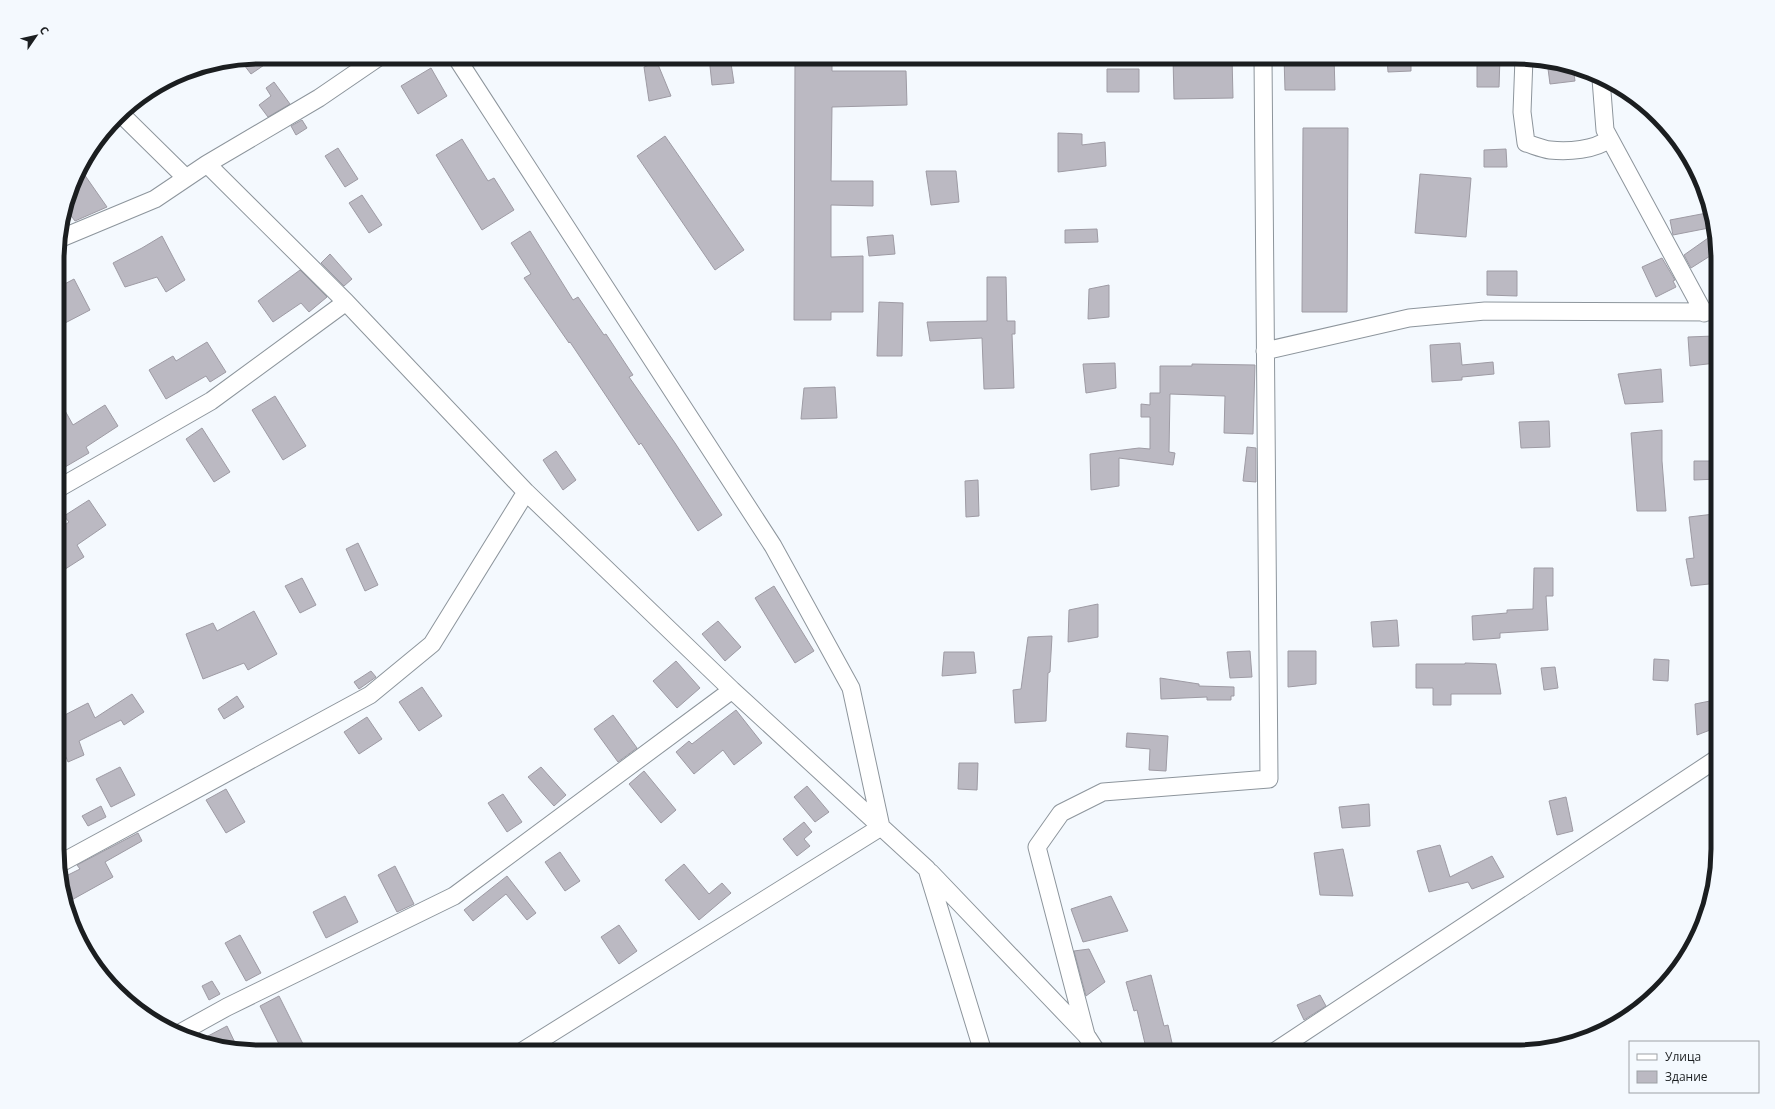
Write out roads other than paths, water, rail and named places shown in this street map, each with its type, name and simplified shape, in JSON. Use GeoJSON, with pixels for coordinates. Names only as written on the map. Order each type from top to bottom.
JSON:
{"type":"FeatureCollection","features":[{"type":"Feature","properties":{"kind":"street"},"geometry":{"type":"LineString","coordinates":[[66,236],[155,198],[207,164],[319,98],[369,64]]}},
{"type":"Feature","properties":{"kind":"street"},"geometry":{"type":"LineString","coordinates":[[461,64],[773,546],[851,688],[881,827]]}},
{"type":"Feature","properties":{"kind":"street"},"geometry":{"type":"LineString","coordinates":[[1086,1035],[1037,847],[1061,813],[1103,792],[1269,779],[1263,64]]}},
{"type":"Feature","properties":{"kind":"street"},"geometry":{"type":"LineString","coordinates":[[1524,64],[1522,112],[1526,143],[1549,150],[1584,149],[1601,146],[1609,139]]}},
{"type":"Feature","properties":{"kind":"street"},"geometry":{"type":"LineString","coordinates":[[1601,84],[1605,130],[1609,139],[1711,312]]}},
{"type":"Feature","properties":{"kind":"street"},"geometry":{"type":"LineString","coordinates":[[125,118],[186,178]]}},
{"type":"Feature","properties":{"kind":"street"},"geometry":{"type":"LineString","coordinates":[[207,164],[346,302],[526,492],[732,690],[927,869],[1086,1035],[1092,1045]]}},
{"type":"Feature","properties":{"kind":"street"},"geometry":{"type":"LineString","coordinates":[[64,485],[211,401],[346,302]]}},
{"type":"Feature","properties":{"kind":"street"},"geometry":{"type":"LineString","coordinates":[[1265,351],[1409,318],[1485,311],[1711,312]]}},
{"type":"Feature","properties":{"kind":"street"},"geometry":{"type":"LineString","coordinates":[[64,861],[370,695],[432,644],[526,492]]}},
{"type":"Feature","properties":{"kind":"street"},"geometry":{"type":"LineString","coordinates":[[185,1030],[227,1007],[454,896],[732,690]]}},
{"type":"Feature","properties":{"kind":"street"},"geometry":{"type":"LineString","coordinates":[[1285,1045],[1711,763]]}},
{"type":"Feature","properties":{"kind":"street"},"geometry":{"type":"LineString","coordinates":[[532,1045],[881,827]]}},
{"type":"Feature","properties":{"kind":"street"},"geometry":{"type":"LineString","coordinates":[[927,869],[981,1045]]}}]}
